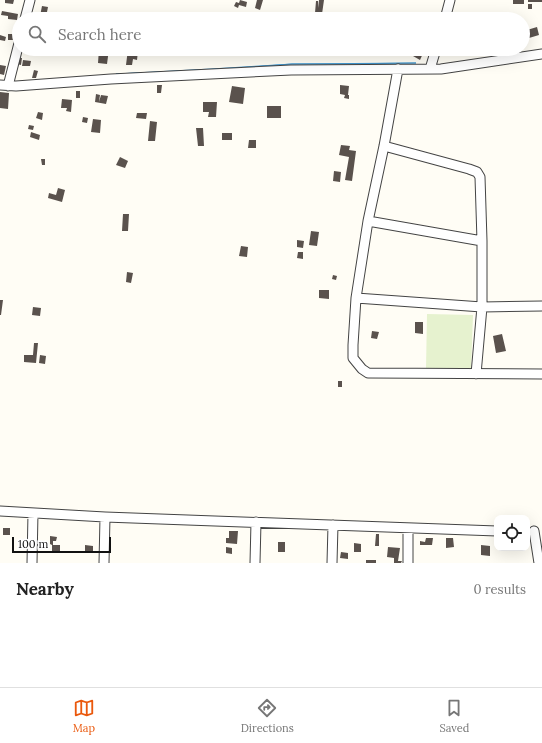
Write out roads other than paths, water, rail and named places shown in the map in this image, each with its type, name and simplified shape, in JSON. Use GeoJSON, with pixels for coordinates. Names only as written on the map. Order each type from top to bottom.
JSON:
{"type":"FeatureCollection","features":[{"type":"Feature","properties":{"kind":"street"},"geometry":{"type":"LineString","coordinates":[[27,12],[30,0]]}},
{"type":"Feature","properties":{"kind":"street"},"geometry":{"type":"LineString","coordinates":[[447,12],[450,0]]}},
{"type":"Feature","properties":{"kind":"street"},"geometry":{"type":"LineString","coordinates":[[530,56],[542,54]]}},
{"type":"Feature","properties":{"kind":"street"},"geometry":{"type":"LineString","coordinates":[[14,56],[4,86],[291,70],[441,69],[529,56]]}},
{"type":"Feature","properties":{"kind":"street"},"geometry":{"type":"LineString","coordinates":[[430,69],[434,56]]}},
{"type":"Feature","properties":{"kind":"street"},"geometry":{"type":"LineString","coordinates":[[398,69],[368,221],[356,298],[353,345],[354,358],[362,369],[368,373],[542,374]]}},
{"type":"Feature","properties":{"kind":"street"},"geometry":{"type":"LineString","coordinates":[[384,146],[476,172],[480,177],[482,307],[476,374]]}},
{"type":"Feature","properties":{"kind":"street"},"geometry":{"type":"LineString","coordinates":[[368,221],[482,241]]}},
{"type":"Feature","properties":{"kind":"street"},"geometry":{"type":"LineString","coordinates":[[356,298],[482,307],[542,306]]}},
{"type":"Feature","properties":{"kind":"street"},"geometry":{"type":"LineString","coordinates":[[0,510],[105,517],[494,531]]}},
{"type":"Feature","properties":{"kind":"street"},"geometry":{"type":"LineString","coordinates":[[32,563],[33,513]]}},
{"type":"Feature","properties":{"kind":"street"},"geometry":{"type":"LineString","coordinates":[[104,563],[105,517]]}},
{"type":"Feature","properties":{"kind":"street"},"geometry":{"type":"LineString","coordinates":[[255,563],[256,522]]}},
{"type":"Feature","properties":{"kind":"street"},"geometry":{"type":"LineString","coordinates":[[332,563],[333,525]]}},
{"type":"Feature","properties":{"kind":"street"},"geometry":{"type":"LineString","coordinates":[[408,528],[408,563]]}},
{"type":"Feature","properties":{"kind":"street"},"geometry":{"type":"LineString","coordinates":[[534,531],[539,563]]}},
{"type":"Feature","properties":{"kind":"water"},"geometry":{"type":"Polygon","coordinates":[[[416,63],[339,64],[292,64],[416,63]]]}},
{"type":"Feature","properties":{"kind":"water"},"geometry":{"type":"Polygon","coordinates":[[[292,64],[212,70],[116,74],[211,69],[292,64]]]}}]}
